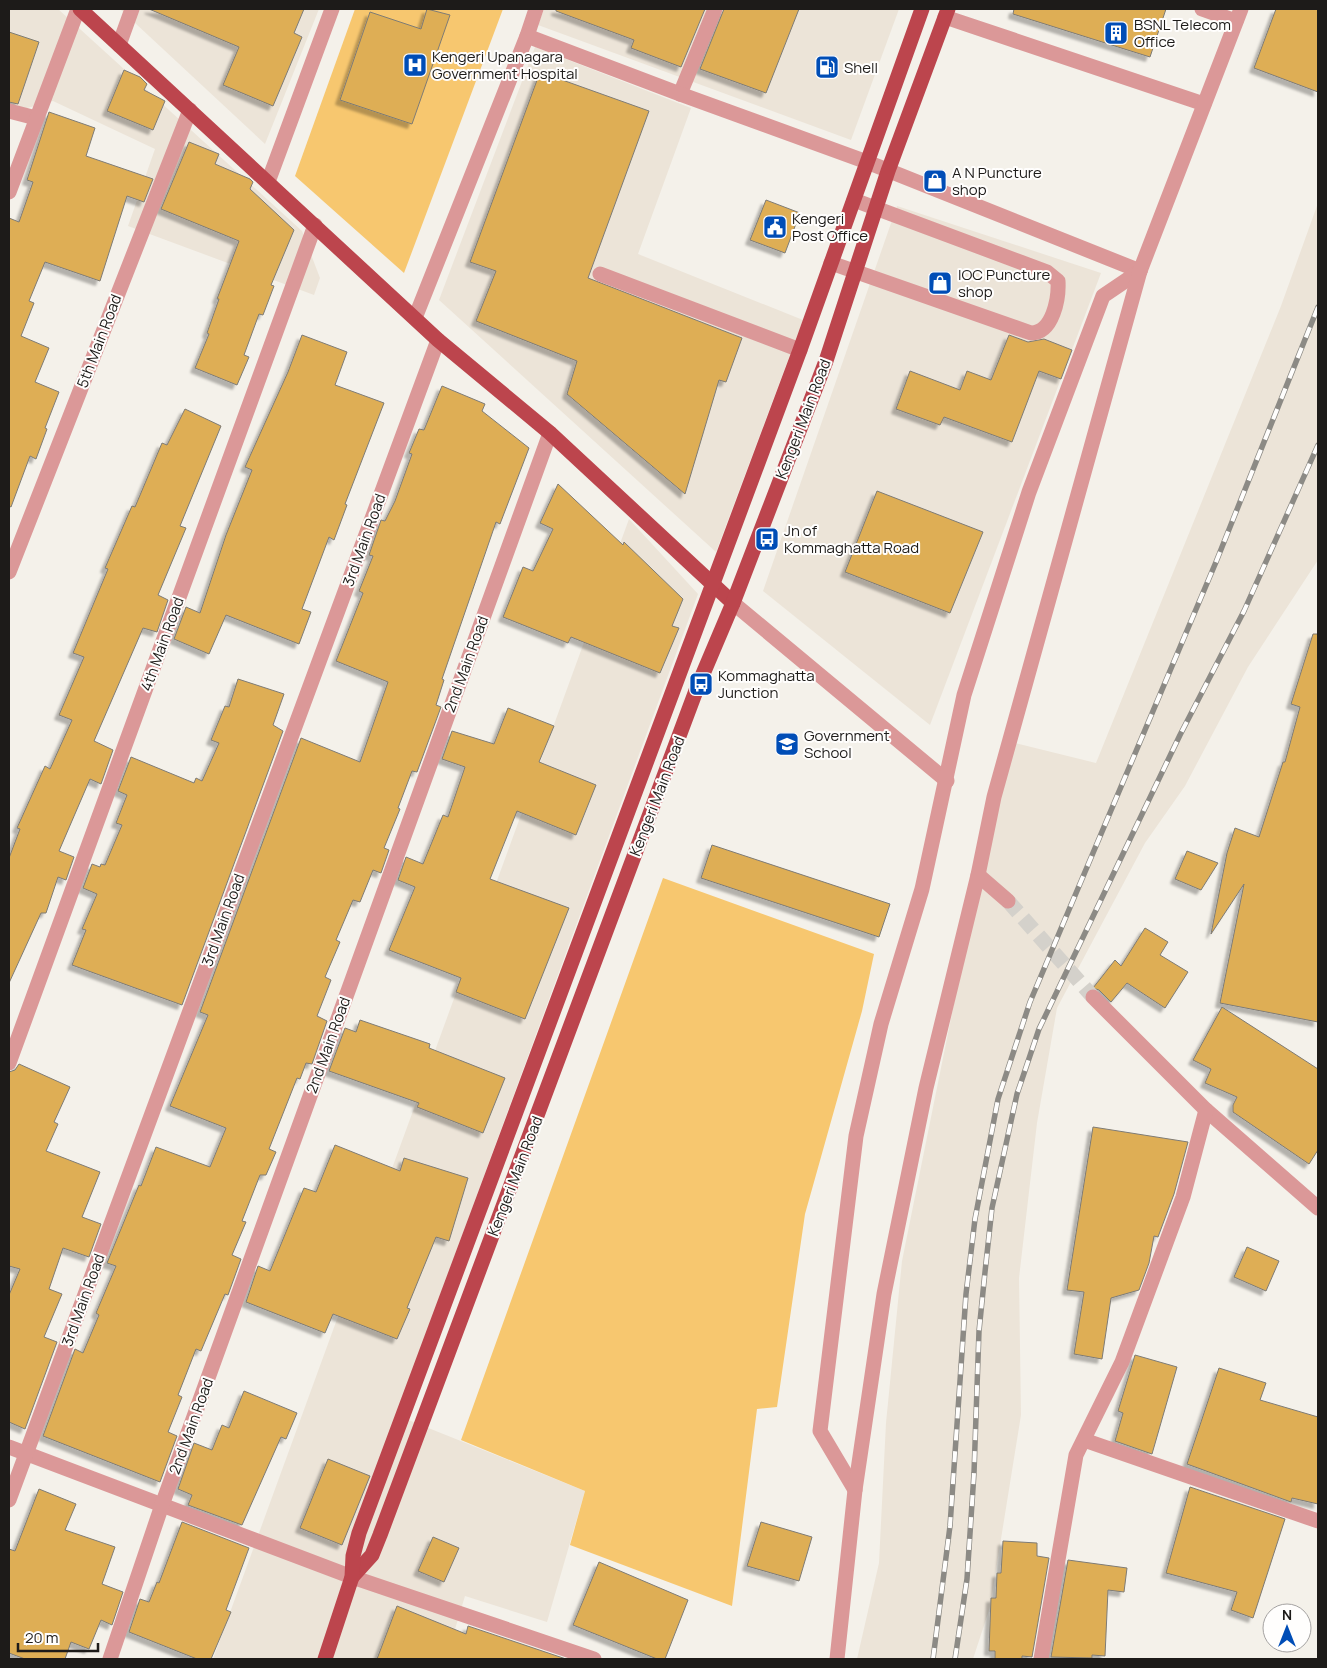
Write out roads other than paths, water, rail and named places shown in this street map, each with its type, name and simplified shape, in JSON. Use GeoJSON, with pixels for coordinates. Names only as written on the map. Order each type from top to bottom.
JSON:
{"type":"FeatureCollection","features":[{"type":"Feature","properties":{"kind":"main road"},"geometry":{"type":"LineString","coordinates":[[79,9],[438,340],[550,433],[734,603]]}},
{"type":"Feature","properties":{"kind":"main road","name":"Kengeri Main Road"},"geometry":{"type":"LineString","coordinates":[[324,1659],[352,1577],[353,1556],[359,1533],[800,350],[922,9]]}},
{"type":"Feature","properties":{"kind":"main road","name":"Kengeri Main Road"},"geometry":{"type":"LineString","coordinates":[[352,1577],[372,1555],[380,1535],[697,688],[734,603],[826,361],[888,172],[947,13]]}},
{"type":"Feature","properties":{"kind":"street"},"geometry":{"type":"LineString","coordinates":[[9,192],[79,9]]}},
{"type":"Feature","properties":{"kind":"street"},"geometry":{"type":"LineString","coordinates":[[119,45],[132,9]]}},
{"type":"Feature","properties":{"kind":"street"},"geometry":{"type":"LineString","coordinates":[[268,182],[332,9]]}},
{"type":"Feature","properties":{"kind":"street"},"geometry":{"type":"LineString","coordinates":[[415,318],[536,9]]}},
{"type":"Feature","properties":{"kind":"street"},"geometry":{"type":"LineString","coordinates":[[680,94],[715,9]]}},
{"type":"Feature","properties":{"kind":"street"},"geometry":{"type":"LineString","coordinates":[[837,1659],[855,1490],[890,1266],[926,1088],[978,876],[994,797],[1140,271],[1239,15],[1202,9]]}},
{"type":"Feature","properties":{"kind":"street"},"geometry":{"type":"LineString","coordinates":[[947,13],[1204,104]]}},
{"type":"Feature","properties":{"kind":"street"},"geometry":{"type":"LineString","coordinates":[[527,36],[867,162],[888,172],[1140,271]]}},
{"type":"Feature","properties":{"kind":"street","name":"5th Main Road"},"geometry":{"type":"LineString","coordinates":[[9,572],[190,110]]}},
{"type":"Feature","properties":{"kind":"street"},"geometry":{"type":"LineString","coordinates":[[9,111],[36,118]]}},
{"type":"Feature","properties":{"kind":"street"},"geometry":{"type":"LineString","coordinates":[[831,263],[1031,333],[1038,333],[1044,328],[1054,309],[1058,281],[1047,272],[854,200]]}},
{"type":"Feature","properties":{"kind":"street","name":"4th Main Road"},"geometry":{"type":"LineString","coordinates":[[9,1063],[315,225]]}},
{"type":"Feature","properties":{"kind":"street"},"geometry":{"type":"LineString","coordinates":[[855,1490],[820,1431],[856,1136],[881,1024],[922,889],[964,696],[1032,483],[1103,296],[1140,271]]}},
{"type":"Feature","properties":{"kind":"street"},"geometry":{"type":"LineString","coordinates":[[600,274],[800,350]]}},
{"type":"Feature","properties":{"kind":"street","name":"3rd Main Road"},"geometry":{"type":"LineString","coordinates":[[9,1500],[438,340]]}},
{"type":"Feature","properties":{"kind":"street","name":"2nd Main Road"},"geometry":{"type":"LineString","coordinates":[[110,1659],[162,1505],[550,433]]}},
{"type":"Feature","properties":{"kind":"street"},"geometry":{"type":"LineString","coordinates":[[734,603],[946,781]]}},
{"type":"Feature","properties":{"kind":"street"},"geometry":{"type":"LineString","coordinates":[[978,876],[1008,901]]}},
{"type":"Feature","properties":{"kind":"street"},"geometry":{"type":"LineString","coordinates":[[1093,997],[1206,1110],[1317,1202]]}},
{"type":"Feature","properties":{"kind":"street"},"geometry":{"type":"LineString","coordinates":[[1041,1659],[1076,1455],[1122,1362],[1183,1197],[1206,1110]]}},
{"type":"Feature","properties":{"kind":"street"},"geometry":{"type":"LineString","coordinates":[[1084,1440],[1318,1521]]}},
{"type":"Feature","properties":{"kind":"street"},"geometry":{"type":"LineString","coordinates":[[9,1446],[556,1653],[594,1659]]}},
{"type":"Feature","properties":{"kind":"tunnel"},"geometry":{"type":"LineString","coordinates":[[1008,901],[1093,997]]}},
{"type":"Feature","properties":{"kind":"railway"},"geometry":{"type":"LineString","coordinates":[[933,1659],[950,1526],[966,1294],[975,1219],[998,1099],[1030,1002],[1216,562],[1318,307]]}},
{"type":"Feature","properties":{"kind":"railway"},"geometry":{"type":"LineString","coordinates":[[955,1659],[967,1579],[974,1473],[979,1331],[992,1208],[1017,1094],[1039,1029],[1180,735],[1244,611],[1318,445]]}},
{"type":"Feature","properties":{"kind":"place","name":"BSNL Telecom Office"},"geometry":{"type":"Point","coordinates":[1116,33]}},
{"type":"Feature","properties":{"kind":"place","name":"Kengeri Upanagara Government Hospital"},"geometry":{"type":"Point","coordinates":[415,65]}},
{"type":"Feature","properties":{"kind":"place","name":"Shell"},"geometry":{"type":"Point","coordinates":[827,67]}},
{"type":"Feature","properties":{"kind":"place","name":"A N Puncture shop"},"geometry":{"type":"Point","coordinates":[935,181]}},
{"type":"Feature","properties":{"kind":"place","name":"Kengeri Post Office"},"geometry":{"type":"Point","coordinates":[775,227]}},
{"type":"Feature","properties":{"kind":"place","name":"IOC Puncture shop"},"geometry":{"type":"Point","coordinates":[940,283]}},
{"type":"Feature","properties":{"kind":"place","name":"Jn of Kommaghatta Road"},"geometry":{"type":"Point","coordinates":[767,539]}},
{"type":"Feature","properties":{"kind":"place","name":"Kommaghatta Junction"},"geometry":{"type":"Point","coordinates":[701,684]}},
{"type":"Feature","properties":{"kind":"place","name":"Government School"},"geometry":{"type":"Point","coordinates":[787,744]}}]}
